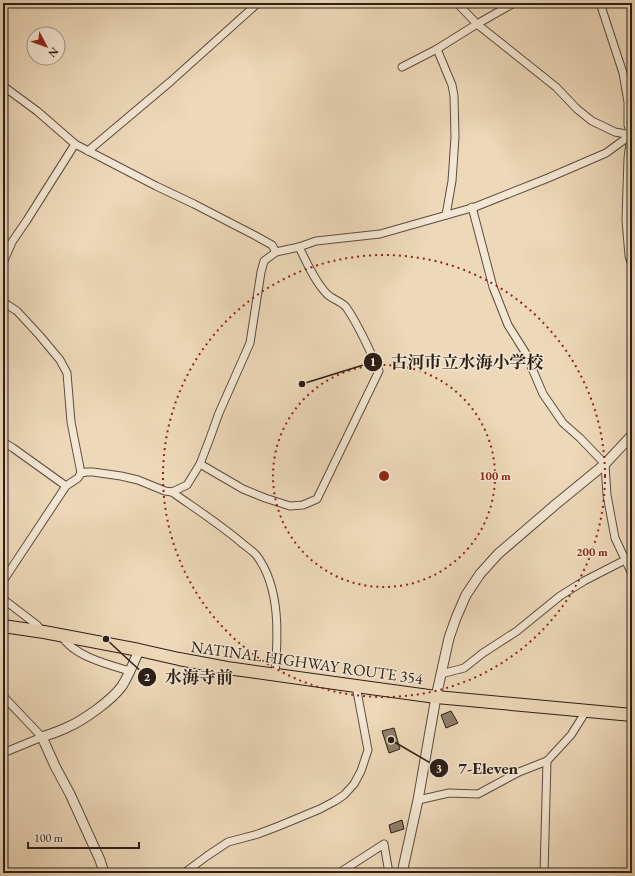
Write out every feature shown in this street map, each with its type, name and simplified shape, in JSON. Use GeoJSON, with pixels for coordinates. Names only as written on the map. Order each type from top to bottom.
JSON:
{"type":"FeatureCollection","features":[{"type":"Feature","properties":{"kind":"highway","name":"NATINAL HIGHWAY ROUTE 354"},"geometry":{"type":"LineString","coordinates":[[3,626],[44,632],[179,659],[275,675],[436,697],[632,715]]}},
{"type":"Feature","properties":{"kind":"street"},"geometry":{"type":"LineString","coordinates":[[88,151],[170,82],[258,3]]}},
{"type":"Feature","properties":{"kind":"street"},"geometry":{"type":"LineString","coordinates":[[457,3],[477,24],[556,87],[577,109],[592,121],[615,132],[631,135]]}},
{"type":"Feature","properties":{"kind":"street"},"geometry":{"type":"LineString","coordinates":[[402,67],[514,3]]}},
{"type":"Feature","properties":{"kind":"street"},"geometry":{"type":"LineString","coordinates":[[600,3],[623,73],[628,102],[628,125],[631,135],[628,158],[626,220],[629,256],[632,265]]}},
{"type":"Feature","properties":{"kind":"street"},"geometry":{"type":"LineString","coordinates":[[437,48],[452,85],[454,96],[455,145],[452,181],[446,215]]}},
{"type":"Feature","properties":{"kind":"street"},"geometry":{"type":"LineString","coordinates":[[3,86],[37,111],[75,144],[254,235],[272,245],[276,252]]}},
{"type":"Feature","properties":{"kind":"street"},"geometry":{"type":"LineString","coordinates":[[172,492],[187,485],[200,464],[219,414],[250,343],[264,261],[276,252],[299,247],[316,241],[380,234],[472,207],[548,178],[606,153],[631,135]]}},
{"type":"Feature","properties":{"kind":"street"},"geometry":{"type":"LineString","coordinates":[[3,263],[12,242],[75,144]]}},
{"type":"Feature","properties":{"kind":"street"},"geometry":{"type":"LineString","coordinates":[[472,207],[493,287],[508,325],[525,352],[542,394],[563,423],[605,464],[607,495],[615,538],[624,560],[632,574]]}},
{"type":"Feature","properties":{"kind":"street"},"geometry":{"type":"LineString","coordinates":[[200,464],[243,489],[290,506],[303,505],[318,499],[379,371],[365,339],[345,306],[328,295],[320,286],[310,270],[299,247]]}},
{"type":"Feature","properties":{"kind":"street"},"geometry":{"type":"LineString","coordinates":[[3,302],[17,311],[40,336],[60,360],[67,373],[71,422],[81,473],[78,478],[66,486],[3,581]]}},
{"type":"Feature","properties":{"kind":"street"},"geometry":{"type":"LineString","coordinates":[[402,873],[418,800],[436,697],[449,638],[466,595],[480,574],[498,554],[605,464],[632,435]]}},
{"type":"Feature","properties":{"kind":"street"},"geometry":{"type":"LineString","coordinates":[[3,442],[66,486]]}},
{"type":"Feature","properties":{"kind":"street"},"geometry":{"type":"LineString","coordinates":[[81,473],[93,472],[120,476],[138,480],[165,491],[172,492],[234,536],[256,555],[268,574],[274,601],[277,620],[275,675]]}},
{"type":"Feature","properties":{"kind":"street"},"geometry":{"type":"LineString","coordinates":[[441,674],[464,668],[517,632],[560,596],[584,581],[624,560]]}},
{"type":"Feature","properties":{"kind":"street"},"geometry":{"type":"LineString","coordinates":[[3,599],[44,632]]}},
{"type":"Feature","properties":{"kind":"street"},"geometry":{"type":"LineString","coordinates":[[62,636],[74,649],[93,658],[130,671]]}},
{"type":"Feature","properties":{"kind":"street"},"geometry":{"type":"LineString","coordinates":[[3,753],[70,726],[101,705],[121,686],[130,671],[139,650]]}},
{"type":"Feature","properties":{"kind":"street"},"geometry":{"type":"LineString","coordinates":[[184,873],[228,842],[258,834],[320,809],[344,795],[354,784],[361,771],[368,750],[356,686]]}},
{"type":"Feature","properties":{"kind":"street"},"geometry":{"type":"LineString","coordinates":[[3,696],[42,737],[70,794],[100,860],[104,873]]}},
{"type":"Feature","properties":{"kind":"street"},"geometry":{"type":"LineString","coordinates":[[418,800],[449,793],[478,794],[519,772],[547,761],[571,735],[583,716],[584,710]]}},
{"type":"Feature","properties":{"kind":"street"},"geometry":{"type":"LineString","coordinates":[[544,873],[547,761]]}},
{"type":"Feature","properties":{"kind":"street"},"geometry":{"type":"LineString","coordinates":[[339,873],[384,844],[390,873]]}},
{"type":"Feature","properties":{"kind":"building"},"geometry":{"type":"Polygon","coordinates":[[[451,711],[458,723],[446,728],[441,715],[451,711]]]}},
{"type":"Feature","properties":{"kind":"building"},"geometry":{"type":"Polygon","coordinates":[[[394,728],[400,749],[389,753],[382,731],[394,728]]]}},
{"type":"Feature","properties":{"kind":"building"},"geometry":{"type":"Polygon","coordinates":[[[402,820],[404,829],[391,833],[389,825],[402,820]]]}},
{"type":"Feature","properties":{"kind":"place","name":"古河市立水海小学校"},"geometry":{"type":"Point","coordinates":[302,384]}},
{"type":"Feature","properties":{"kind":"place","name":"水海寺前"},"geometry":{"type":"Point","coordinates":[106,639]}},
{"type":"Feature","properties":{"kind":"place","name":"7-Eleven"},"geometry":{"type":"Point","coordinates":[391,740]}}]}
